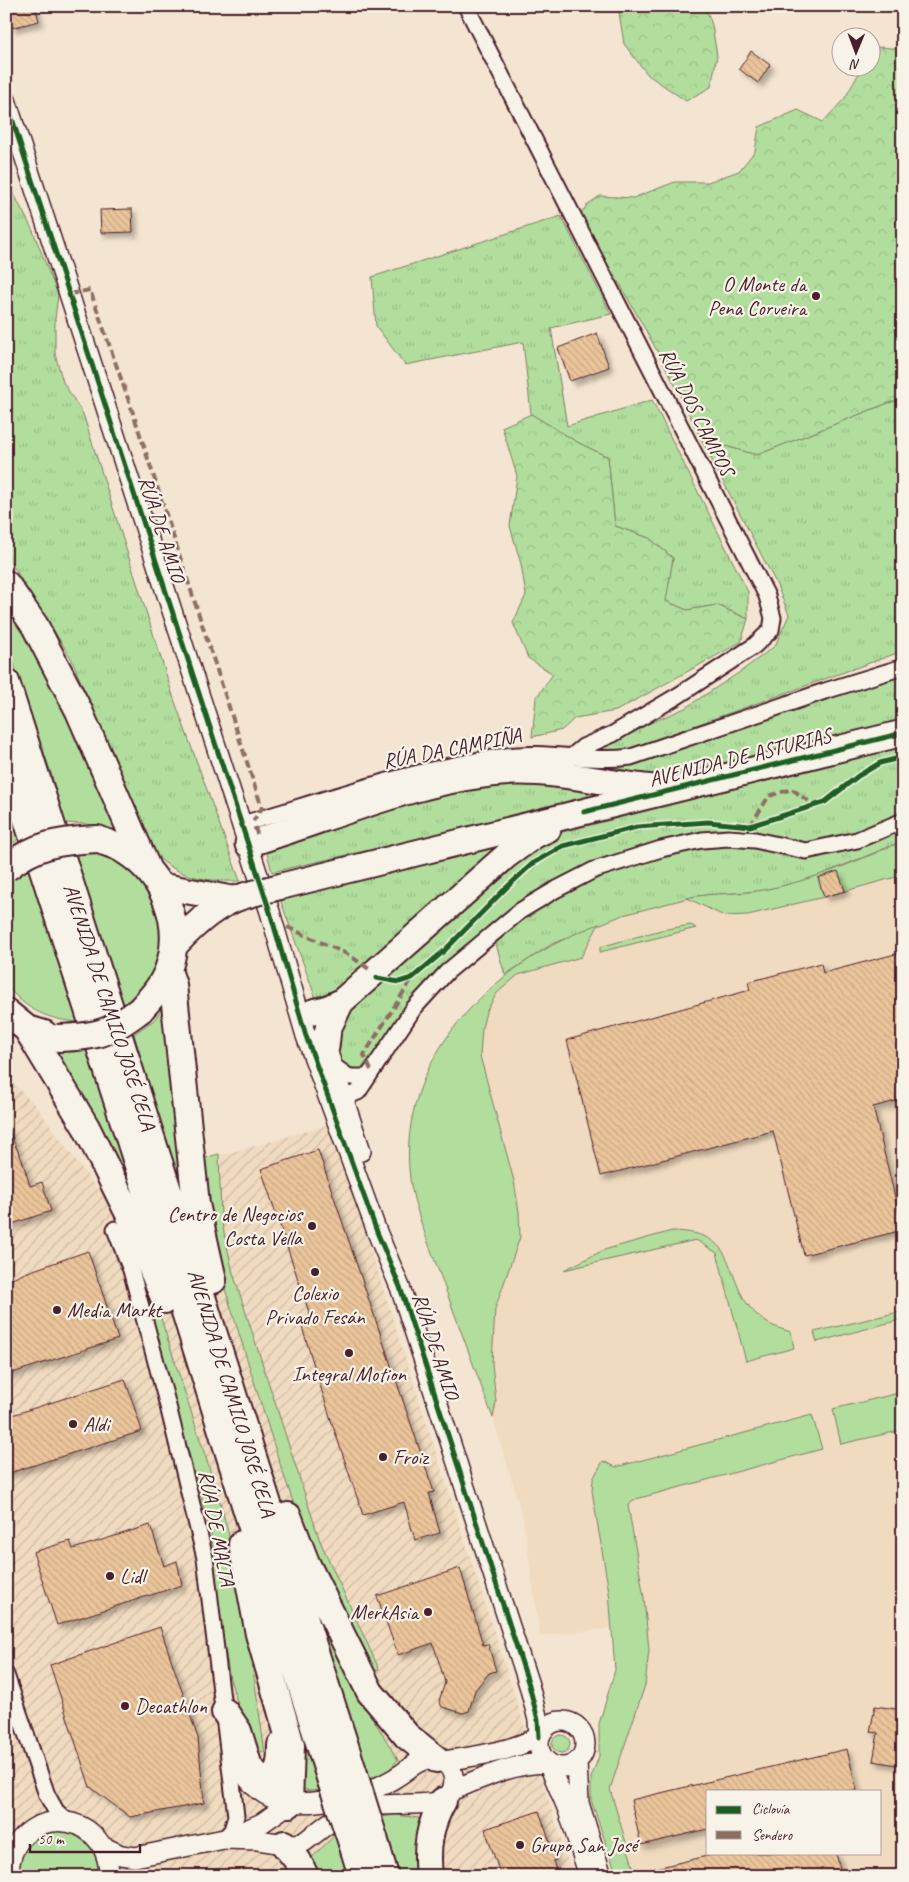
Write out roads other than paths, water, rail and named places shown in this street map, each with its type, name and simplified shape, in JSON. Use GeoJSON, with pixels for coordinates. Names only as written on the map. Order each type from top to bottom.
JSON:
{"type":"FeatureCollection","features":[{"type":"Feature","properties":{"kind":"highway"},"geometry":{"type":"LineString","coordinates":[[6,584],[34,626],[79,711],[172,915],[171,958],[173,985],[196,1204],[218,1305],[211,1324]]}},
{"type":"Feature","properties":{"kind":"highway","name":"AVENIDA DE CAMILO JOSÉ CELA"},"geometry":{"type":"LineString","coordinates":[[6,682],[211,1324],[251,1486]]}},
{"type":"Feature","properties":{"kind":"highway","name":"AVENIDA DE CAMILO JOSÉ CELA"},"geometry":{"type":"LineString","coordinates":[[6,754],[186,1315],[251,1486],[352,1790],[363,1841],[362,1876]]}},
{"type":"Feature","properties":{"kind":"highway"},"geometry":{"type":"LineString","coordinates":[[6,868],[22,855],[52,842],[97,839],[124,850],[154,877]]}},
{"type":"Feature","properties":{"kind":"highway"},"geometry":{"type":"LineString","coordinates":[[27,1029],[58,1038],[86,1037],[116,1029],[140,1010],[156,992],[171,958]]}},
{"type":"Feature","properties":{"kind":"highway"},"geometry":{"type":"LineString","coordinates":[[6,1012],[27,1029],[86,1127],[132,1220],[166,1302],[186,1315]]}},
{"type":"Feature","properties":{"kind":"highway"},"geometry":{"type":"LineString","coordinates":[[289,1804],[292,1755],[288,1733],[258,1634],[238,1526],[251,1486],[277,1487],[306,1563],[370,1692],[407,1736],[440,1760]]}},
{"type":"Feature","properties":{"kind":"highway"},"geometry":{"type":"LineString","coordinates":[[225,1712],[238,1731],[246,1759],[254,1773],[265,1779],[271,1779],[279,1769],[280,1761],[277,1723],[278,1703]]}},
{"type":"Feature","properties":{"kind":"highway"},"geometry":{"type":"LineString","coordinates":[[429,1876],[430,1828],[448,1795]]}},
{"type":"Feature","properties":{"kind":"highway","name":"AVENIDA DE CAMILO JOSÉ CELA"},"geometry":{"type":"LineString","coordinates":[[363,1841],[385,1876]]}},
{"type":"Feature","properties":{"kind":"highway"},"geometry":{"type":"LineString","coordinates":[[284,1844],[298,1861],[305,1876]]}},
{"type":"Feature","properties":{"kind":"main road","name":"AVENIDA DE ASTURIAS"},"geometry":{"type":"LineString","coordinates":[[240,897],[903,733]]}},
{"type":"Feature","properties":{"kind":"main road"},"geometry":{"type":"LineString","coordinates":[[244,834],[312,821],[445,782],[480,775],[552,773],[615,785],[674,789]]}},
{"type":"Feature","properties":{"kind":"main road"},"geometry":{"type":"LineString","coordinates":[[313,1012],[326,1009],[341,1002],[507,855],[534,835],[584,812]]}},
{"type":"Feature","properties":{"kind":"main road"},"geometry":{"type":"LineString","coordinates":[[154,877],[240,897]]}},
{"type":"Feature","properties":{"kind":"main road"},"geometry":{"type":"LineString","coordinates":[[171,958],[197,922],[240,897]]}},
{"type":"Feature","properties":{"kind":"main road"},"geometry":{"type":"LineString","coordinates":[[323,1055],[328,1029],[341,1002]]}},
{"type":"Feature","properties":{"kind":"street","name":"RÚA DOS CAMPOS"},"geometry":{"type":"LineString","coordinates":[[466,6],[767,596],[773,618],[771,630],[754,646],[679,695],[613,734],[583,747],[572,756]]}},
{"type":"Feature","properties":{"kind":"street","name":"RÚA DE AMIO"},"geometry":{"type":"LineString","coordinates":[[6,100],[270,912],[286,969],[323,1055],[351,1095],[358,1142],[381,1212],[395,1272],[529,1685],[538,1720],[539,1737]]}},
{"type":"Feature","properties":{"kind":"street","name":"RÚA DA CAMPIÑA"},"geometry":{"type":"LineString","coordinates":[[244,834],[338,795],[438,769],[532,753],[610,760],[631,757],[825,691],[903,667]]}},
{"type":"Feature","properties":{"kind":"street"},"geometry":{"type":"LineString","coordinates":[[351,1095],[346,1091],[367,1073],[414,1008],[447,972],[485,938],[520,911],[594,870],[662,849],[702,840],[738,838],[806,851],[857,840],[903,821]]}},
{"type":"Feature","properties":{"kind":"street","name":"RÚA DE AMIO"},"geometry":{"type":"LineString","coordinates":[[270,912],[313,1012],[352,1162],[377,1232],[395,1272]]}},
{"type":"Feature","properties":{"kind":"street","name":"RÚA DE AMIO"},"geometry":{"type":"LineString","coordinates":[[286,969],[295,983],[304,1009],[313,1012]]}},
{"type":"Feature","properties":{"kind":"street"},"geometry":{"type":"LineString","coordinates":[[323,1055],[349,1077],[367,1073]]}},
{"type":"Feature","properties":{"kind":"street","name":"RÚA DE AMIO"},"geometry":{"type":"LineString","coordinates":[[351,1095],[342,1111],[349,1136],[352,1162]]}},
{"type":"Feature","properties":{"kind":"street","name":"RÚA DE MALTA"},"geometry":{"type":"LineString","coordinates":[[116,1229],[131,1270],[191,1494],[205,1558],[225,1712],[228,1763],[236,1816],[232,1830],[224,1839]]}},
{"type":"Feature","properties":{"kind":"street"},"geometry":{"type":"LineString","coordinates":[[6,1676],[48,1795],[56,1811],[67,1821]]}},
{"type":"Feature","properties":{"kind":"street","name":"RÚA DE AMIO"},"geometry":{"type":"LineString","coordinates":[[529,1685],[558,1721]]}},
{"type":"Feature","properties":{"kind":"street"},"geometry":{"type":"LineString","coordinates":[[225,1712],[237,1761],[248,1781],[261,1793],[289,1804]]}},
{"type":"Feature","properties":{"kind":"street"},"geometry":{"type":"LineString","coordinates":[[595,1876],[584,1842],[548,1763],[539,1749],[539,1737],[546,1726],[558,1721],[572,1723],[583,1733],[585,1748],[577,1762],[579,1802],[602,1876]]}},
{"type":"Feature","properties":{"kind":"street"},"geometry":{"type":"LineString","coordinates":[[104,1847],[121,1855],[135,1857],[224,1839],[262,1823],[289,1804],[352,1790],[399,1776],[422,1760],[495,1754],[539,1737]]}},
{"type":"Feature","properties":{"kind":"street"},"geometry":{"type":"LineString","coordinates":[[440,1760],[452,1771],[454,1784],[448,1795]]}},
{"type":"Feature","properties":{"kind":"street"},"geometry":{"type":"LineString","coordinates":[[352,1790],[436,1803],[448,1795],[507,1769],[534,1763],[548,1763],[564,1767],[577,1762]]}},
{"type":"Feature","properties":{"kind":"street"},"geometry":{"type":"LineString","coordinates":[[41,1824],[46,1813],[48,1795]]}},
{"type":"Feature","properties":{"kind":"street"},"geometry":{"type":"LineString","coordinates":[[568,1810],[589,1876]]}},
{"type":"Feature","properties":{"kind":"street"},"geometry":{"type":"LineString","coordinates":[[9,1876],[9,1864],[14,1848],[24,1835],[41,1824],[52,1821],[67,1821],[82,1826],[95,1835],[104,1847],[110,1862],[111,1876]]}},
{"type":"Feature","properties":{"kind":"street"},"geometry":{"type":"LineString","coordinates":[[224,1839],[258,1840],[284,1844],[304,1842],[329,1823]]}},
{"type":"Feature","properties":{"kind":"street"},"geometry":{"type":"LineString","coordinates":[[111,1876],[122,1865],[135,1857]]}},
{"type":"Feature","properties":{"kind":"place","name":"O Monte da Pena Corveira"},"geometry":{"type":"Point","coordinates":[816,296]}},
{"type":"Feature","properties":{"kind":"place","name":"Centro de Negocios Costa Vella"},"geometry":{"type":"Point","coordinates":[312,1226]}},
{"type":"Feature","properties":{"kind":"place","name":"Colexio Privado Fesán"},"geometry":{"type":"Point","coordinates":[315,1272]}},
{"type":"Feature","properties":{"kind":"place","name":"Media Markt"},"geometry":{"type":"Point","coordinates":[57,1310]}},
{"type":"Feature","properties":{"kind":"place","name":"Integral Motion"},"geometry":{"type":"Point","coordinates":[349,1353]}},
{"type":"Feature","properties":{"kind":"place","name":"Aldi"},"geometry":{"type":"Point","coordinates":[73,1424]}},
{"type":"Feature","properties":{"kind":"place","name":"Froiz"},"geometry":{"type":"Point","coordinates":[383,1457]}},
{"type":"Feature","properties":{"kind":"place","name":"Lidl"},"geometry":{"type":"Point","coordinates":[110,1576]}},
{"type":"Feature","properties":{"kind":"place","name":"MerkAsia"},"geometry":{"type":"Point","coordinates":[428,1612]}},
{"type":"Feature","properties":{"kind":"place","name":"Decathlon"},"geometry":{"type":"Point","coordinates":[125,1706]}},
{"type":"Feature","properties":{"kind":"place","name":"Grupo San José"},"geometry":{"type":"Point","coordinates":[520,1845]}}]}
